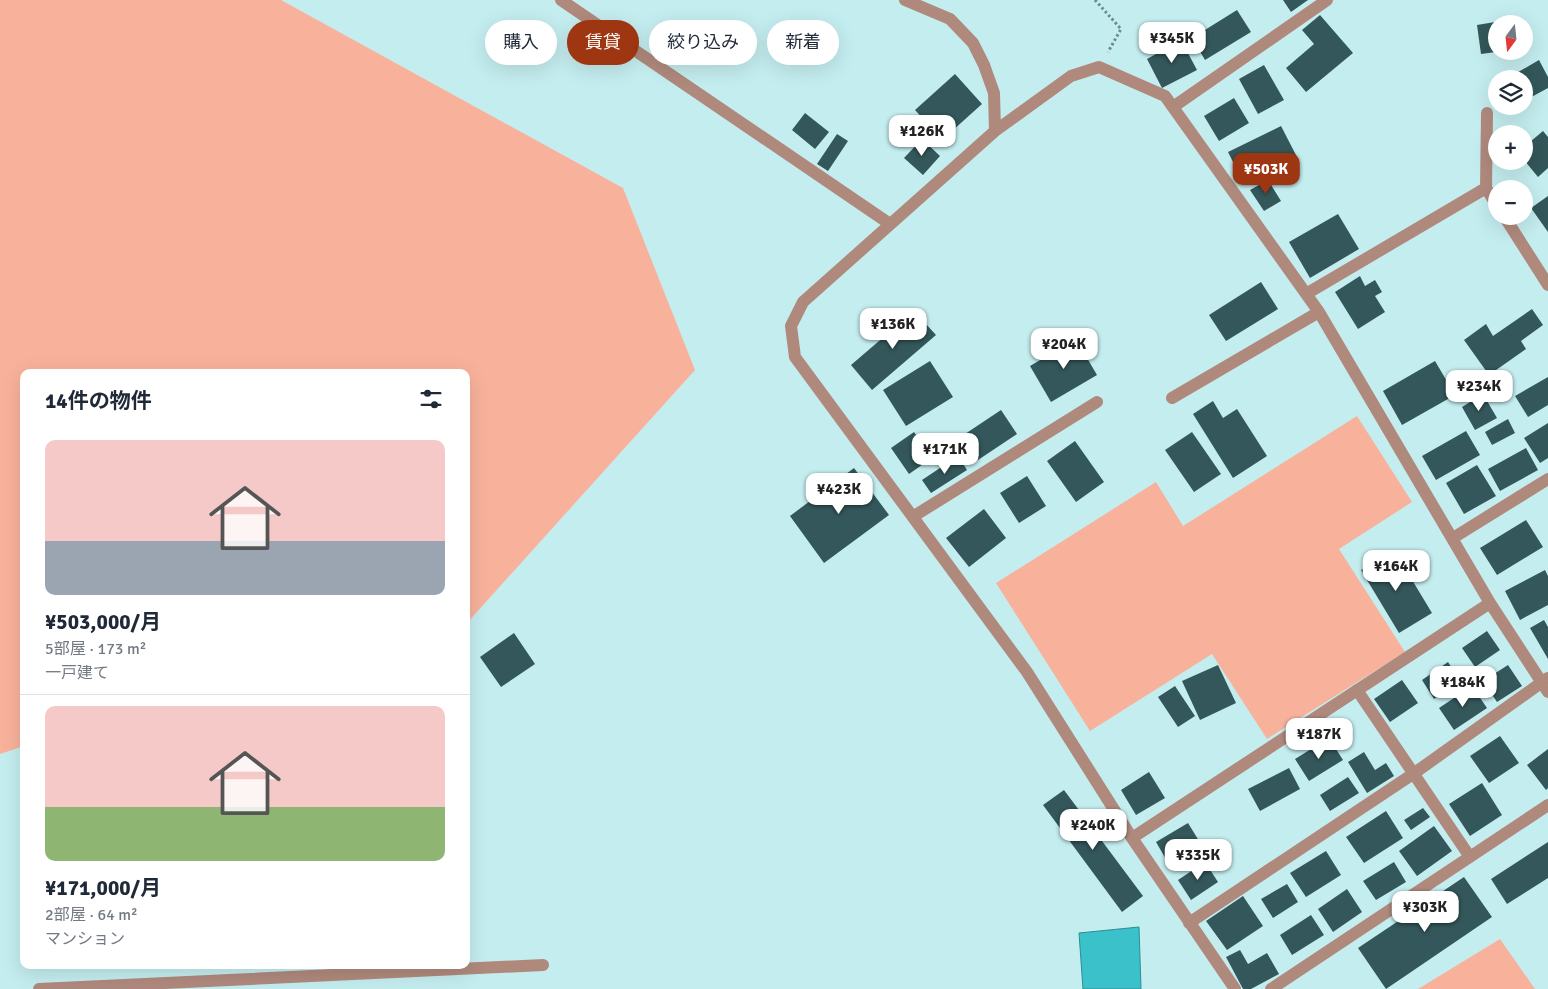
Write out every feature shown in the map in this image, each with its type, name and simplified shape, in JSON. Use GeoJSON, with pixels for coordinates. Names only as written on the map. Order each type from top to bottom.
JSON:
{"type":"FeatureCollection","features":[{"type":"Feature","properties":{"kind":"street"},"geometry":{"type":"LineString","coordinates":[[561,0],[890,224]]}},
{"type":"Feature","properties":{"kind":"street"},"geometry":{"type":"LineString","coordinates":[[905,0],[950,19],[973,43],[994,93],[995,131]]}},
{"type":"Feature","properties":{"kind":"street"},"geometry":{"type":"LineString","coordinates":[[1173,107],[1327,0]]}},
{"type":"Feature","properties":{"kind":"street"},"geometry":{"type":"LineString","coordinates":[[1189,923],[1546,684],[1490,602],[1319,312],[1173,107],[1165,96],[1099,67],[1071,76],[995,131],[803,302],[791,326],[795,357],[914,516],[1027,672],[1132,838],[1189,923],[1235,989]]}},
{"type":"Feature","properties":{"kind":"street"},"geometry":{"type":"LineString","coordinates":[[1486,113],[1486,188],[1488,191]]}},
{"type":"Feature","properties":{"kind":"street"},"geometry":{"type":"LineString","coordinates":[[1306,294],[1486,188]]}},
{"type":"Feature","properties":{"kind":"street"},"geometry":{"type":"LineString","coordinates":[[1510,225],[1548,285]]}},
{"type":"Feature","properties":{"kind":"street"},"geometry":{"type":"LineString","coordinates":[[1172,398],[1319,312]]}},
{"type":"Feature","properties":{"kind":"street"},"geometry":{"type":"LineString","coordinates":[[914,516],[1097,402]]}},
{"type":"Feature","properties":{"kind":"street"},"geometry":{"type":"LineString","coordinates":[[1453,538],[1548,479]]}},
{"type":"Feature","properties":{"kind":"street"},"geometry":{"type":"LineString","coordinates":[[1132,838],[1490,602]]}},
{"type":"Feature","properties":{"kind":"street"},"geometry":{"type":"LineString","coordinates":[[1357,690],[1470,857]]}},
{"type":"Feature","properties":{"kind":"street"},"geometry":{"type":"LineString","coordinates":[[1271,989],[1548,806]]}},
{"type":"Feature","properties":{"kind":"street"},"geometry":{"type":"LineString","coordinates":[[470,966],[542,965]]}},
{"type":"Feature","properties":{"kind":"street"},"geometry":{"type":"LineString","coordinates":[[39,989],[379,969]]}},
{"type":"Feature","properties":{"kind":"path"},"geometry":{"type":"LineString","coordinates":[[1095,0],[1121,29],[1099,67]]}},
{"type":"Feature","properties":{"kind":"shaded area"},"geometry":{"type":"Polygon","coordinates":[[[0,0],[281,0],[623,188],[695,370],[470,620],[470,369],[20,369],[20,747],[0,754],[0,0]]]}},
{"type":"Feature","properties":{"kind":"shaded area"},"geometry":{"type":"Polygon","coordinates":[[[1357,416],[1412,502],[1339,549],[1405,652],[1267,739],[1212,654],[1090,731],[996,583],[1156,482],[1183,526],[1357,416]]]}},
{"type":"Feature","properties":{"kind":"shaded area"},"geometry":{"type":"Polygon","coordinates":[[[1500,939],[1535,989],[1418,989],[1500,939]]]}},
{"type":"Feature","properties":{"kind":"water"},"geometry":{"type":"Polygon","coordinates":[[[1139,927],[1141,989],[1083,989],[1079,933],[1139,927]]]}},
{"type":"Feature","properties":{"kind":"building"},"geometry":{"type":"Polygon","coordinates":[[[1283,0],[1308,0],[1291,12],[1283,0]]]}},
{"type":"Feature","properties":{"kind":"building"},"geometry":{"type":"Polygon","coordinates":[[[1237,10],[1251,32],[1205,60],[1192,38],[1237,10]]]}},
{"type":"Feature","properties":{"kind":"building"},"geometry":{"type":"Polygon","coordinates":[[[1320,15],[1353,53],[1306,92],[1286,68],[1314,44],[1302,30],[1320,15]]]}},
{"type":"Feature","properties":{"kind":"building"},"geometry":{"type":"Polygon","coordinates":[[[1488,23],[1488,53],[1481,54],[1477,25],[1488,23]]]}},
{"type":"Feature","properties":{"kind":"building"},"geometry":{"type":"Polygon","coordinates":[[[1181,40],[1197,70],[1162,88],[1147,59],[1181,40]]]}},
{"type":"Feature","properties":{"kind":"building"},"geometry":{"type":"Polygon","coordinates":[[[1539,60],[1548,77],[1548,88],[1533,96],[1533,70],[1522,70],[1539,60]]]}},
{"type":"Feature","properties":{"kind":"building"},"geometry":{"type":"Polygon","coordinates":[[[1264,65],[1284,100],[1258,114],[1239,79],[1264,65]]]}},
{"type":"Feature","properties":{"kind":"building"},"geometry":{"type":"Polygon","coordinates":[[[955,74],[982,104],[942,140],[915,110],[955,74]]]}},
{"type":"Feature","properties":{"kind":"building"},"geometry":{"type":"Polygon","coordinates":[[[1234,98],[1249,123],[1219,141],[1204,116],[1234,98]]]}},
{"type":"Feature","properties":{"kind":"building"},"geometry":{"type":"Polygon","coordinates":[[[805,113],[829,132],[815,149],[792,130],[805,113]]]}},
{"type":"Feature","properties":{"kind":"building"},"geometry":{"type":"Polygon","coordinates":[[[1281,126],[1297,157],[1244,184],[1228,152],[1281,126]]]}},
{"type":"Feature","properties":{"kind":"building"},"geometry":{"type":"Polygon","coordinates":[[[1543,131],[1548,137],[1548,168],[1538,177],[1532,170],[1533,139],[1543,131]]]}},
{"type":"Feature","properties":{"kind":"building"},"geometry":{"type":"Polygon","coordinates":[[[837,134],[848,141],[828,171],[817,164],[837,134]]]}},
{"type":"Feature","properties":{"kind":"building"},"geometry":{"type":"Polygon","coordinates":[[[922,139],[940,156],[923,175],[904,158],[922,139]]]}},
{"type":"Feature","properties":{"kind":"building"},"geometry":{"type":"Polygon","coordinates":[[[1268,180],[1281,201],[1264,211],[1250,190],[1268,180]]]}},
{"type":"Feature","properties":{"kind":"building"},"geometry":{"type":"Polygon","coordinates":[[[1548,196],[1548,232],[1533,211],[1533,207],[1548,196]]]}},
{"type":"Feature","properties":{"kind":"building"},"geometry":{"type":"Polygon","coordinates":[[[1338,214],[1359,249],[1310,278],[1289,242],[1338,214]]]}},
{"type":"Feature","properties":{"kind":"building"},"geometry":{"type":"Polygon","coordinates":[[[1360,276],[1365,286],[1375,280],[1382,292],[1375,296],[1385,312],[1358,329],[1335,292],[1360,276]]]}},
{"type":"Feature","properties":{"kind":"building"},"geometry":{"type":"Polygon","coordinates":[[[1261,282],[1278,309],[1226,341],[1209,315],[1261,282]]]}},
{"type":"Feature","properties":{"kind":"building"},"geometry":{"type":"Polygon","coordinates":[[[1532,309],[1543,325],[1521,341],[1526,349],[1489,375],[1464,340],[1486,324],[1493,336],[1532,309]]]}},
{"type":"Feature","properties":{"kind":"building"},"geometry":{"type":"Polygon","coordinates":[[[914,311],[936,335],[872,390],[851,365],[914,311]]]}},
{"type":"Feature","properties":{"kind":"building"},"geometry":{"type":"Polygon","coordinates":[[[1076,339],[1097,375],[1051,402],[1030,366],[1076,339]]]}},
{"type":"Feature","properties":{"kind":"building"},"geometry":{"type":"Polygon","coordinates":[[[930,361],[953,397],[906,426],[883,390],[930,361]]]}},
{"type":"Feature","properties":{"kind":"building"},"geometry":{"type":"Polygon","coordinates":[[[1435,361],[1455,395],[1402,425],[1383,391],[1435,361]]]}},
{"type":"Feature","properties":{"kind":"building"},"geometry":{"type":"Polygon","coordinates":[[[1548,377],[1548,405],[1528,417],[1515,396],[1548,377]]]}},
{"type":"Feature","properties":{"kind":"building"},"geometry":{"type":"Polygon","coordinates":[[[1483,394],[1497,418],[1475,430],[1462,407],[1483,394]]]}},
{"type":"Feature","properties":{"kind":"building"},"geometry":{"type":"Polygon","coordinates":[[[1213,401],[1223,418],[1237,409],[1267,456],[1233,478],[1193,414],[1213,401]]]}},
{"type":"Feature","properties":{"kind":"building"},"geometry":{"type":"Polygon","coordinates":[[[1001,410],[1017,434],[978,460],[962,436],[1001,410]]]}},
{"type":"Feature","properties":{"kind":"building"},"geometry":{"type":"Polygon","coordinates":[[[1508,419],[1515,433],[1492,445],[1485,432],[1508,419]]]}},
{"type":"Feature","properties":{"kind":"building"},"geometry":{"type":"Polygon","coordinates":[[[1548,423],[1548,458],[1540,463],[1524,438],[1548,423]]]}},
{"type":"Feature","properties":{"kind":"building"},"geometry":{"type":"Polygon","coordinates":[[[1466,431],[1480,455],[1436,480],[1422,456],[1466,431]]]}},
{"type":"Feature","properties":{"kind":"building"},"geometry":{"type":"Polygon","coordinates":[[[914,432],[932,458],[909,474],[891,448],[914,432]]]}},
{"type":"Feature","properties":{"kind":"building"},"geometry":{"type":"Polygon","coordinates":[[[1192,432],[1221,474],[1194,492],[1165,450],[1192,432]]]}},
{"type":"Feature","properties":{"kind":"building"},"geometry":{"type":"Polygon","coordinates":[[[1075,441],[1104,482],[1076,502],[1047,461],[1075,441]]]}},
{"type":"Feature","properties":{"kind":"building"},"geometry":{"type":"Polygon","coordinates":[[[1526,448],[1538,470],[1500,491],[1488,469],[1526,448]]]}},
{"type":"Feature","properties":{"kind":"building"},"geometry":{"type":"Polygon","coordinates":[[[958,456],[967,470],[931,493],[922,480],[958,456]]]}},
{"type":"Feature","properties":{"kind":"building"},"geometry":{"type":"Polygon","coordinates":[[[1477,465],[1496,496],[1464,514],[1446,483],[1477,465]]]}},
{"type":"Feature","properties":{"kind":"building"},"geometry":{"type":"Polygon","coordinates":[[[854,468],[889,515],[824,563],[790,516],[854,468]]]}},
{"type":"Feature","properties":{"kind":"building"},"geometry":{"type":"Polygon","coordinates":[[[1027,476],[1046,506],[1019,523],[1000,493],[1027,476]]]}},
{"type":"Feature","properties":{"kind":"building"},"geometry":{"type":"Polygon","coordinates":[[[984,509],[1006,538],[969,567],[946,538],[984,509]]]}},
{"type":"Feature","properties":{"kind":"building"},"geometry":{"type":"Polygon","coordinates":[[[1526,520],[1543,547],[1497,575],[1480,548],[1526,520]]]}},
{"type":"Feature","properties":{"kind":"building"},"geometry":{"type":"Polygon","coordinates":[[[1394,550],[1432,613],[1399,633],[1361,570],[1394,550]]]}},
{"type":"Feature","properties":{"kind":"building"},"geometry":{"type":"Polygon","coordinates":[[[1545,570],[1548,576],[1548,605],[1520,620],[1505,591],[1545,570]]]}},
{"type":"Feature","properties":{"kind":"building"},"geometry":{"type":"Polygon","coordinates":[[[1544,620],[1548,627],[1548,659],[1530,628],[1544,620]]]}},
{"type":"Feature","properties":{"kind":"building"},"geometry":{"type":"Polygon","coordinates":[[[1487,631],[1500,650],[1475,667],[1462,648],[1487,631]]]}},
{"type":"Feature","properties":{"kind":"building"},"geometry":{"type":"Polygon","coordinates":[[[514,633],[535,664],[501,687],[480,657],[514,633]]]}},
{"type":"Feature","properties":{"kind":"building"},"geometry":{"type":"Polygon","coordinates":[[[1448,662],[1460,681],[1434,699],[1422,680],[1448,662]]]}},
{"type":"Feature","properties":{"kind":"building"},"geometry":{"type":"Polygon","coordinates":[[[1218,665],[1236,703],[1200,720],[1182,681],[1218,665]]]}},
{"type":"Feature","properties":{"kind":"building"},"geometry":{"type":"Polygon","coordinates":[[[1508,665],[1522,686],[1497,702],[1483,681],[1508,665]]]}},
{"type":"Feature","properties":{"kind":"building"},"geometry":{"type":"Polygon","coordinates":[[[1402,680],[1418,703],[1390,722],[1374,699],[1402,680]]]}},
{"type":"Feature","properties":{"kind":"building"},"geometry":{"type":"Polygon","coordinates":[[[1175,686],[1195,716],[1178,727],[1158,697],[1175,686]]]}},
{"type":"Feature","properties":{"kind":"building"},"geometry":{"type":"Polygon","coordinates":[[[1472,686],[1487,708],[1454,730],[1439,708],[1472,686]]]}},
{"type":"Feature","properties":{"kind":"building"},"geometry":{"type":"Polygon","coordinates":[[[1500,736],[1519,763],[1489,783],[1470,756],[1500,736]]]}},
{"type":"Feature","properties":{"kind":"building"},"geometry":{"type":"Polygon","coordinates":[[[1329,738],[1343,760],[1309,781],[1295,759],[1329,738]]]}},
{"type":"Feature","properties":{"kind":"building"},"geometry":{"type":"Polygon","coordinates":[[[1548,749],[1548,788],[1546,790],[1527,765],[1548,749]]]}},
{"type":"Feature","properties":{"kind":"building"},"geometry":{"type":"Polygon","coordinates":[[[1364,752],[1375,770],[1386,763],[1394,776],[1367,793],[1348,762],[1364,752]]]}},
{"type":"Feature","properties":{"kind":"building"},"geometry":{"type":"Polygon","coordinates":[[[1289,768],[1300,789],[1260,811],[1248,789],[1289,768]]]}},
{"type":"Feature","properties":{"kind":"building"},"geometry":{"type":"Polygon","coordinates":[[[1149,772],[1165,798],[1136,815],[1121,790],[1149,772]]]}},
{"type":"Feature","properties":{"kind":"building"},"geometry":{"type":"Polygon","coordinates":[[[1348,777],[1359,793],[1330,811],[1320,795],[1348,777]]]}},
{"type":"Feature","properties":{"kind":"building"},"geometry":{"type":"Polygon","coordinates":[[[1482,783],[1502,815],[1470,836],[1449,804],[1482,783]]]}},
{"type":"Feature","properties":{"kind":"building"},"geometry":{"type":"Polygon","coordinates":[[[1064,790],[1143,896],[1122,912],[1043,805],[1064,790]]]}},
{"type":"Feature","properties":{"kind":"building"},"geometry":{"type":"Polygon","coordinates":[[[1423,808],[1430,817],[1411,830],[1404,820],[1423,808]]]}},
{"type":"Feature","properties":{"kind":"building"},"geometry":{"type":"Polygon","coordinates":[[[1386,811],[1403,838],[1364,863],[1346,837],[1386,811]]]}},
{"type":"Feature","properties":{"kind":"building"},"geometry":{"type":"Polygon","coordinates":[[[1188,823],[1204,849],[1171,868],[1156,842],[1188,823]]]}},
{"type":"Feature","properties":{"kind":"building"},"geometry":{"type":"Polygon","coordinates":[[[1434,826],[1452,851],[1417,876],[1399,851],[1434,826]]]}},
{"type":"Feature","properties":{"kind":"building"},"geometry":{"type":"Polygon","coordinates":[[[1548,842],[1548,878],[1507,904],[1491,879],[1548,842]]]}},
{"type":"Feature","properties":{"kind":"building"},"geometry":{"type":"Polygon","coordinates":[[[1326,851],[1341,875],[1306,897],[1290,873],[1326,851]]]}},
{"type":"Feature","properties":{"kind":"building"},"geometry":{"type":"Polygon","coordinates":[[[1205,862],[1218,882],[1191,900],[1178,880],[1205,862]]]}},
{"type":"Feature","properties":{"kind":"building"},"geometry":{"type":"Polygon","coordinates":[[[1394,862],[1406,882],[1376,900],[1363,881],[1394,862]]]}},
{"type":"Feature","properties":{"kind":"building"},"geometry":{"type":"Polygon","coordinates":[[[1464,877],[1492,917],[1386,989],[1358,948],[1464,877]]]}},
{"type":"Feature","properties":{"kind":"building"},"geometry":{"type":"Polygon","coordinates":[[[1287,884],[1298,902],[1273,918],[1261,899],[1287,884]]]}},
{"type":"Feature","properties":{"kind":"building"},"geometry":{"type":"Polygon","coordinates":[[[1347,889],[1362,912],[1333,932],[1318,909],[1347,889]]]}},
{"type":"Feature","properties":{"kind":"building"},"geometry":{"type":"Polygon","coordinates":[[[1243,896],[1263,926],[1227,950],[1206,921],[1243,896]]]}},
{"type":"Feature","properties":{"kind":"building"},"geometry":{"type":"Polygon","coordinates":[[[1311,915],[1324,935],[1292,955],[1280,935],[1311,915]]]}},
{"type":"Feature","properties":{"kind":"building"},"geometry":{"type":"Polygon","coordinates":[[[1240,950],[1248,964],[1267,953],[1279,974],[1251,989],[1243,989],[1226,957],[1240,950]]]}}]}
